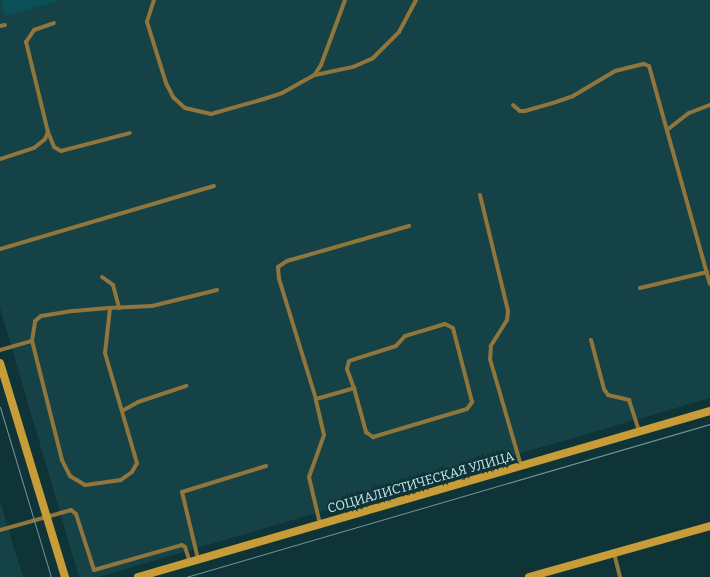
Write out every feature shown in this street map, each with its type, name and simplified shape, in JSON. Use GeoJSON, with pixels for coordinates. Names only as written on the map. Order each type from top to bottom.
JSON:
{"type":"FeatureCollection","features":[{"type":"Feature","properties":{"kind":"main road"},"geometry":{"type":"LineString","coordinates":[[0,363],[65,577]]}},
{"type":"Feature","properties":{"kind":"main road","name":"СОЦИАЛИСТИЧЕСКАЯ УЛИЦА"},"geometry":{"type":"LineString","coordinates":[[138,577],[710,411]]}},
{"type":"Feature","properties":{"kind":"main road"},"geometry":{"type":"LineString","coordinates":[[529,577],[710,526]]}},
{"type":"Feature","properties":{"kind":"lane"},"geometry":{"type":"LineString","coordinates":[[154,0],[147,22],[159,67],[173,97],[185,108],[211,114],[282,93],[315,75],[353,67],[373,58],[399,32],[416,0]]}},
{"type":"Feature","properties":{"kind":"lane"},"geometry":{"type":"LineString","coordinates":[[315,75],[321,65],[345,0]]}},
{"type":"Feature","properties":{"kind":"lane"},"geometry":{"type":"LineString","coordinates":[[54,24],[34,30],[26,42],[48,132],[54,147],[62,151],[130,133]]}},
{"type":"Feature","properties":{"kind":"lane"},"geometry":{"type":"LineString","coordinates":[[513,105],[520,111],[525,111],[556,102],[573,96],[615,71],[646,64],[650,69],[710,284]]}},
{"type":"Feature","properties":{"kind":"lane"},"geometry":{"type":"LineString","coordinates":[[667,130],[689,112],[710,105]]}},
{"type":"Feature","properties":{"kind":"lane"},"geometry":{"type":"LineString","coordinates":[[0,159],[34,148],[45,138],[48,132]]}},
{"type":"Feature","properties":{"kind":"lane"},"geometry":{"type":"LineString","coordinates":[[0,249],[214,186]]}},
{"type":"Feature","properties":{"kind":"lane"},"geometry":{"type":"LineString","coordinates":[[480,195],[508,311],[507,320],[491,346],[490,359],[521,466]]}},
{"type":"Feature","properties":{"kind":"lane"},"geometry":{"type":"LineString","coordinates":[[320,524],[308,477],[324,434],[316,399],[278,279],[278,267],[287,261],[408,226]]}},
{"type":"Feature","properties":{"kind":"lane"},"geometry":{"type":"LineString","coordinates":[[640,288],[707,272]]}},
{"type":"Feature","properties":{"kind":"lane"},"geometry":{"type":"LineString","coordinates":[[102,277],[113,285],[119,308]]}},
{"type":"Feature","properties":{"kind":"lane"},"geometry":{"type":"LineString","coordinates":[[110,308],[105,349],[137,463],[135,468],[120,480],[98,485],[85,485],[75,482],[62,460],[32,341],[33,325],[41,316],[110,308],[152,306],[217,290]]}},
{"type":"Feature","properties":{"kind":"lane"},"geometry":{"type":"LineString","coordinates":[[445,324],[452,328],[472,402],[467,410],[373,437],[366,432],[354,388],[347,369],[349,361],[396,346],[405,336],[445,324]]}},
{"type":"Feature","properties":{"kind":"lane"},"geometry":{"type":"LineString","coordinates":[[591,340],[604,389],[608,395],[630,400],[640,432]]}},
{"type":"Feature","properties":{"kind":"lane"},"geometry":{"type":"LineString","coordinates":[[0,350],[32,341]]}},
{"type":"Feature","properties":{"kind":"lane"},"geometry":{"type":"LineString","coordinates":[[122,411],[138,402],[186,386]]}},
{"type":"Feature","properties":{"kind":"lane"},"geometry":{"type":"LineString","coordinates":[[316,399],[354,388]]}},
{"type":"Feature","properties":{"kind":"lane"},"geometry":{"type":"LineString","coordinates":[[194,561],[182,492],[266,466]]}},
{"type":"Feature","properties":{"kind":"lane"},"geometry":{"type":"LineString","coordinates":[[0,530],[68,510],[74,511],[94,570],[182,545],[194,561]]}},
{"type":"Feature","properties":{"kind":"lane"},"geometry":{"type":"LineString","coordinates":[[614,553],[620,577]]}},
{"type":"Feature","properties":{"kind":"shaded area"},"geometry":{"type":"Polygon","coordinates":[[[0,0],[710,0],[710,398],[98,577],[79,577],[0,308],[0,0]]]}},
{"type":"Feature","properties":{"kind":"shaded area"},"geometry":{"type":"Polygon","coordinates":[[[1,0],[62,0],[5,16],[1,0]]]}},
{"type":"Feature","properties":{"kind":"shaded area"},"geometry":{"type":"Polygon","coordinates":[[[0,501],[10,535],[23,577],[0,577],[0,501]]]}},
{"type":"Feature","properties":{"kind":"tram line"},"geometry":{"type":"LineString","coordinates":[[0,407],[51,577]]}},
{"type":"Feature","properties":{"kind":"tram line"},"geometry":{"type":"LineString","coordinates":[[186,577],[710,424]]}}]}
